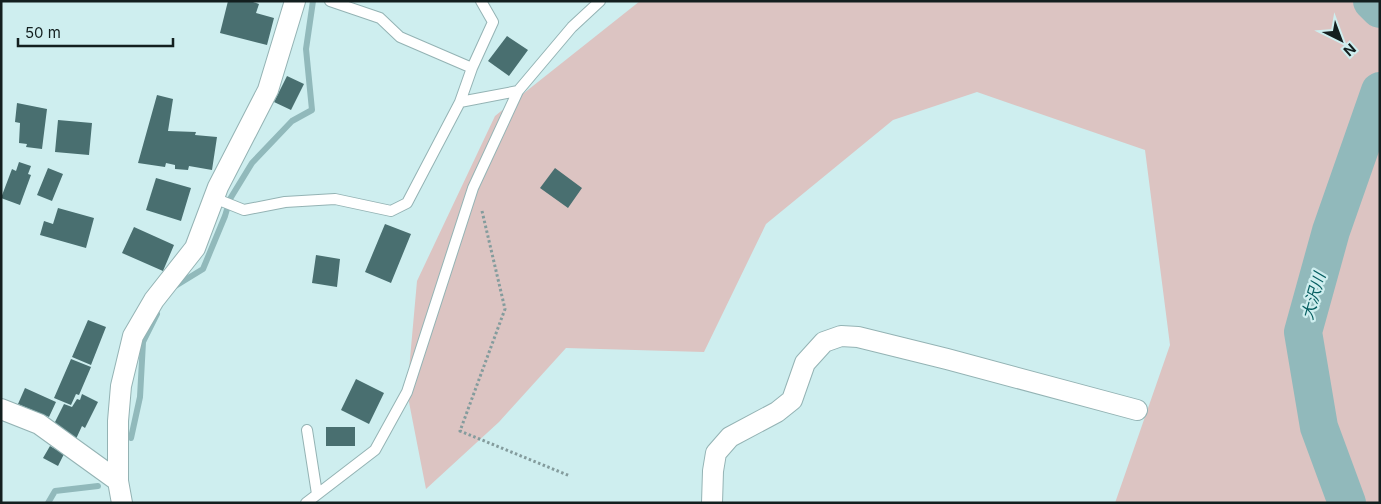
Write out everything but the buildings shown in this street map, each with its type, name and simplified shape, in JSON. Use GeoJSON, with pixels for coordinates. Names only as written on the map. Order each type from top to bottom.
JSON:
{"type":"FeatureCollection","features":[{"type":"Feature","properties":{"kind":"street"},"geometry":{"type":"LineString","coordinates":[[122,503],[118,481],[118,421],[121,386],[133,336],[154,300],[195,248],[214,198],[268,90],[295,1]]}},
{"type":"Feature","properties":{"kind":"street"},"geometry":{"type":"LineString","coordinates":[[712,503],[713,471],[716,453],[730,436],[778,412],[792,400],[805,363],[824,342],[841,336],[858,337],[947,359],[1137,410]]}},
{"type":"Feature","properties":{"kind":"street"},"geometry":{"type":"LineString","coordinates":[[1,409],[39,424],[118,481]]}},
{"type":"Feature","properties":{"kind":"lane"},"geometry":{"type":"LineString","coordinates":[[330,1],[380,18],[400,36],[472,68]]}},
{"type":"Feature","properties":{"kind":"lane"},"geometry":{"type":"LineString","coordinates":[[214,198],[244,210],[284,202],[335,199],[392,211],[407,203],[460,102],[472,68],[493,22],[481,1]]}},
{"type":"Feature","properties":{"kind":"lane"},"geometry":{"type":"LineString","coordinates":[[306,503],[375,450],[408,392],[473,188],[518,91],[572,27],[600,1]]}},
{"type":"Feature","properties":{"kind":"lane"},"geometry":{"type":"LineString","coordinates":[[460,102],[518,91]]}},
{"type":"Feature","properties":{"kind":"lane"},"geometry":{"type":"LineString","coordinates":[[308,430],[317,494]]}},
{"type":"Feature","properties":{"kind":"path"},"geometry":{"type":"LineString","coordinates":[[473,188],[478,192],[505,309],[460,431],[570,476]]}},
{"type":"Feature","properties":{"kind":"shaded area"},"geometry":{"type":"Polygon","coordinates":[[[640,1],[1380,1],[1380,503],[1115,503],[1170,345],[1145,150],[977,92],[893,120],[766,224],[704,352],[566,348],[499,422],[426,489],[407,392],[417,281],[495,116],[640,1]]]}},
{"type":"Feature","properties":{"kind":"waterway"},"geometry":{"type":"LineString","coordinates":[[172,288],[203,269],[230,199],[252,163],[292,121],[312,110],[306,49],[313,1]]}},
{"type":"Feature","properties":{"kind":"waterway","name":"大沢川"},"geometry":{"type":"LineString","coordinates":[[1372,1],[1380,9]]}},
{"type":"Feature","properties":{"kind":"waterway","name":"大沢川"},"geometry":{"type":"LineString","coordinates":[[1347,503],[1319,427],[1303,332],[1331,231],[1380,91]]}},
{"type":"Feature","properties":{"kind":"waterway"},"geometry":{"type":"LineString","coordinates":[[131,438],[140,397],[143,342],[157,314]]}},
{"type":"Feature","properties":{"kind":"waterway"},"geometry":{"type":"LineString","coordinates":[[48,503],[55,491],[98,486]]}}]}
